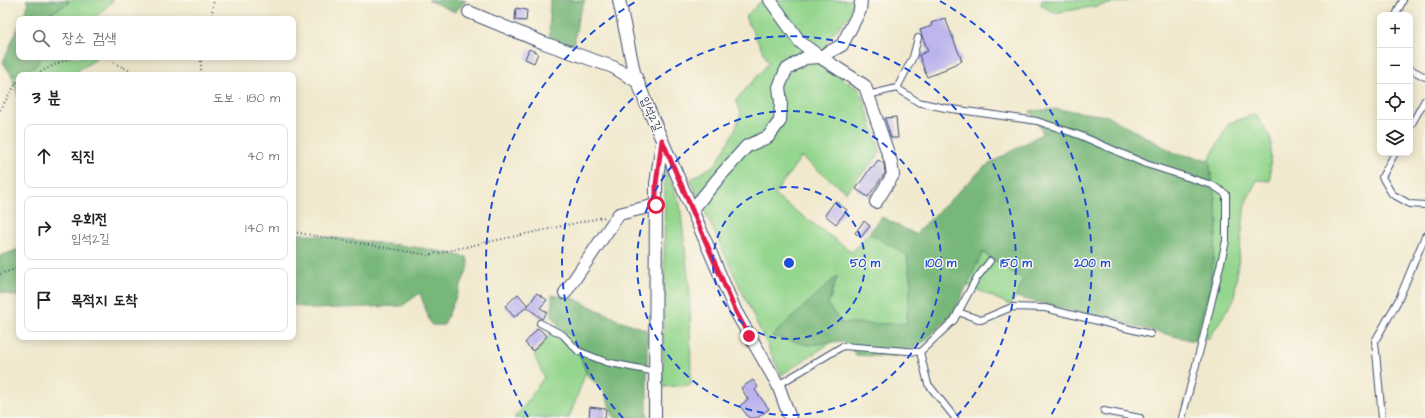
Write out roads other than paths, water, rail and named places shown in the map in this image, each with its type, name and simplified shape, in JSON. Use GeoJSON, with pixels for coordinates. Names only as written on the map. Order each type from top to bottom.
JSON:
{"type":"FeatureCollection","features":[{"type":"Feature","properties":{"kind":"street","name":"입석2길"},"geometry":{"type":"LineString","coordinates":[[619,0],[634,72],[638,82],[736,312],[778,385],[790,418]]}},
{"type":"Feature","properties":{"kind":"street"},"geometry":{"type":"LineString","coordinates":[[770,0],[800,42],[820,57],[865,86],[892,162],[893,175],[876,202]]}},
{"type":"Feature","properties":{"kind":"street"},"geometry":{"type":"LineString","coordinates":[[692,210],[747,146],[768,137],[780,121],[781,102],[779,87],[786,70],[804,58],[820,57],[842,45],[860,10],[861,0]]}},
{"type":"Feature","properties":{"kind":"street"},"geometry":{"type":"LineString","coordinates":[[468,12],[544,44],[613,67],[638,82]]}},
{"type":"Feature","properties":{"kind":"street"},"geometry":{"type":"LineString","coordinates":[[655,418],[656,184],[662,140]]}},
{"type":"Feature","properties":{"kind":"street"},"geometry":{"type":"LineString","coordinates":[[565,293],[619,214],[656,205]]}},
{"type":"Feature","properties":{"kind":"lane"},"geometry":{"type":"LineString","coordinates":[[1397,12],[1403,0]]}},
{"type":"Feature","properties":{"kind":"lane"},"geometry":{"type":"LineString","coordinates":[[897,88],[913,58],[918,38]]}},
{"type":"Feature","properties":{"kind":"lane"},"geometry":{"type":"LineString","coordinates":[[1413,71],[1425,77]]}},
{"type":"Feature","properties":{"kind":"lane"},"geometry":{"type":"LineString","coordinates":[[868,95],[897,88],[918,102],[945,108],[1037,121],[1072,132],[1146,164],[1212,185],[1226,194],[1226,241],[1182,418]]}},
{"type":"Feature","properties":{"kind":"lane"},"geometry":{"type":"LineString","coordinates":[[1413,122],[1425,100]]}},
{"type":"Feature","properties":{"kind":"lane"},"geometry":{"type":"LineString","coordinates":[[1393,156],[1382,177],[1392,194],[1410,204],[1425,205]]}},
{"type":"Feature","properties":{"kind":"lane"},"geometry":{"type":"LineString","coordinates":[[1382,418],[1375,340],[1399,300],[1425,236]]}},
{"type":"Feature","properties":{"kind":"lane"},"geometry":{"type":"LineString","coordinates":[[778,385],[843,346],[920,352],[954,320],[976,279],[990,261]]}},
{"type":"Feature","properties":{"kind":"lane"},"geometry":{"type":"LineString","coordinates":[[958,312],[981,320],[1012,307],[1045,308],[1150,334]]}},
{"type":"Feature","properties":{"kind":"lane"},"geometry":{"type":"LineString","coordinates":[[540,323],[563,335],[578,351],[606,362],[656,372]]}},
{"type":"Feature","properties":{"kind":"lane"},"geometry":{"type":"LineString","coordinates":[[920,352],[928,384],[955,418]]}},
{"type":"Feature","properties":{"kind":"lane"},"geometry":{"type":"LineString","coordinates":[[1104,411],[1140,418]]}}]}
